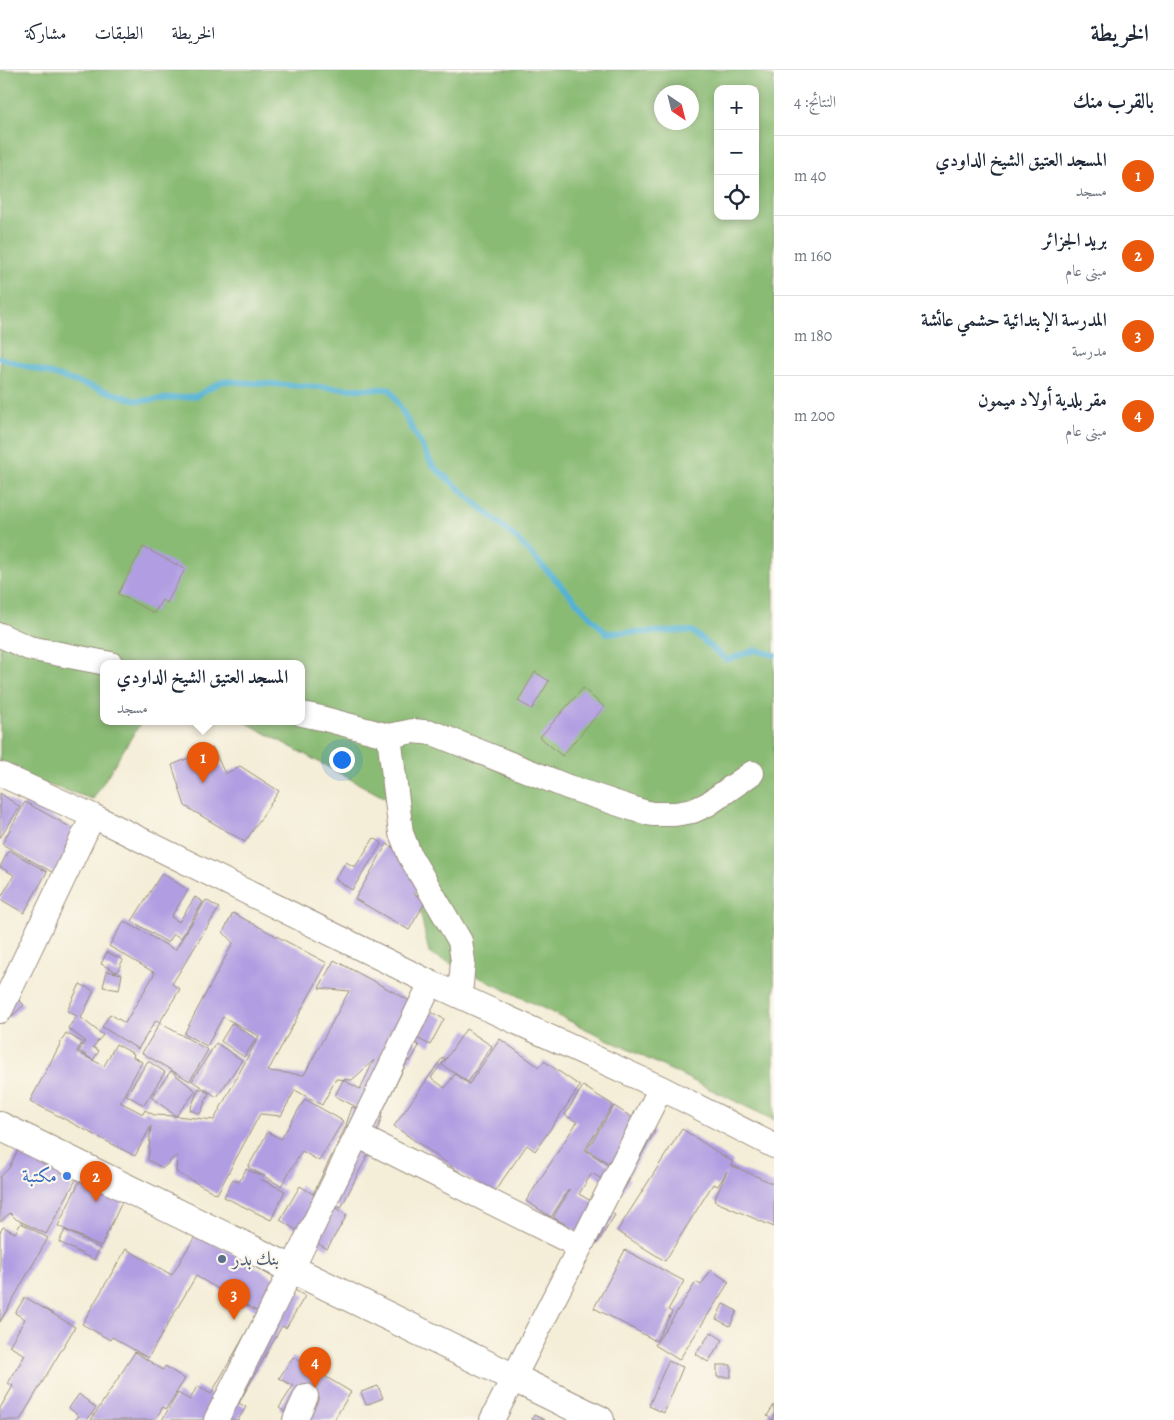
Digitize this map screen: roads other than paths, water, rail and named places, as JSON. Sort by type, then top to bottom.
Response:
[{"type":"main road","points":[[0,1126],[600,1420]]},
{"type":"street","points":[[0,635],[29,648],[100,662]]},
{"type":"street","points":[[305,715],[389,736],[413,731],[433,733],[568,787],[652,814],[675,814],[693,811],[708,804],[752,773]]},
{"type":"street","points":[[389,736],[401,833],[410,856],[460,941],[463,961],[460,996]]},
{"type":"street","points":[[0,774],[93,816],[431,983],[661,1088],[774,1146]]},
{"type":"street","points":[[0,1011],[93,816]]},
{"type":"street","points":[[216,1420],[292,1269],[431,983]]},
{"type":"street","points":[[492,1420],[512,1377],[661,1088]]},
{"type":"street","points":[[358,1134],[579,1246]]},
{"type":"street","points":[[295,1420],[306,1396]]},
{"type":"waterway","points":[[0,358],[138,401],[196,396],[223,381],[350,389],[390,389],[433,466],[517,539],[606,633],[692,631],[727,660],[755,650],[774,655]]},
{"type":"place","name":"المسجد العتيق الشيخ الداودي","points":[[203,783]]},
{"type":"place","name":"مكتبة","points":[[67,1176]]},
{"type":"place","name":"بريد الجزائر","points":[[96,1202]]},
{"type":"place","name":"بنك بدر","points":[[222,1259]]},
{"type":"place","name":"المدرسة الإبتدائية حشمي عائشة","points":[[234,1320]]},
{"type":"place","name":"مقر بلدية أولاد ميمون","points":[[315,1388]]}]
